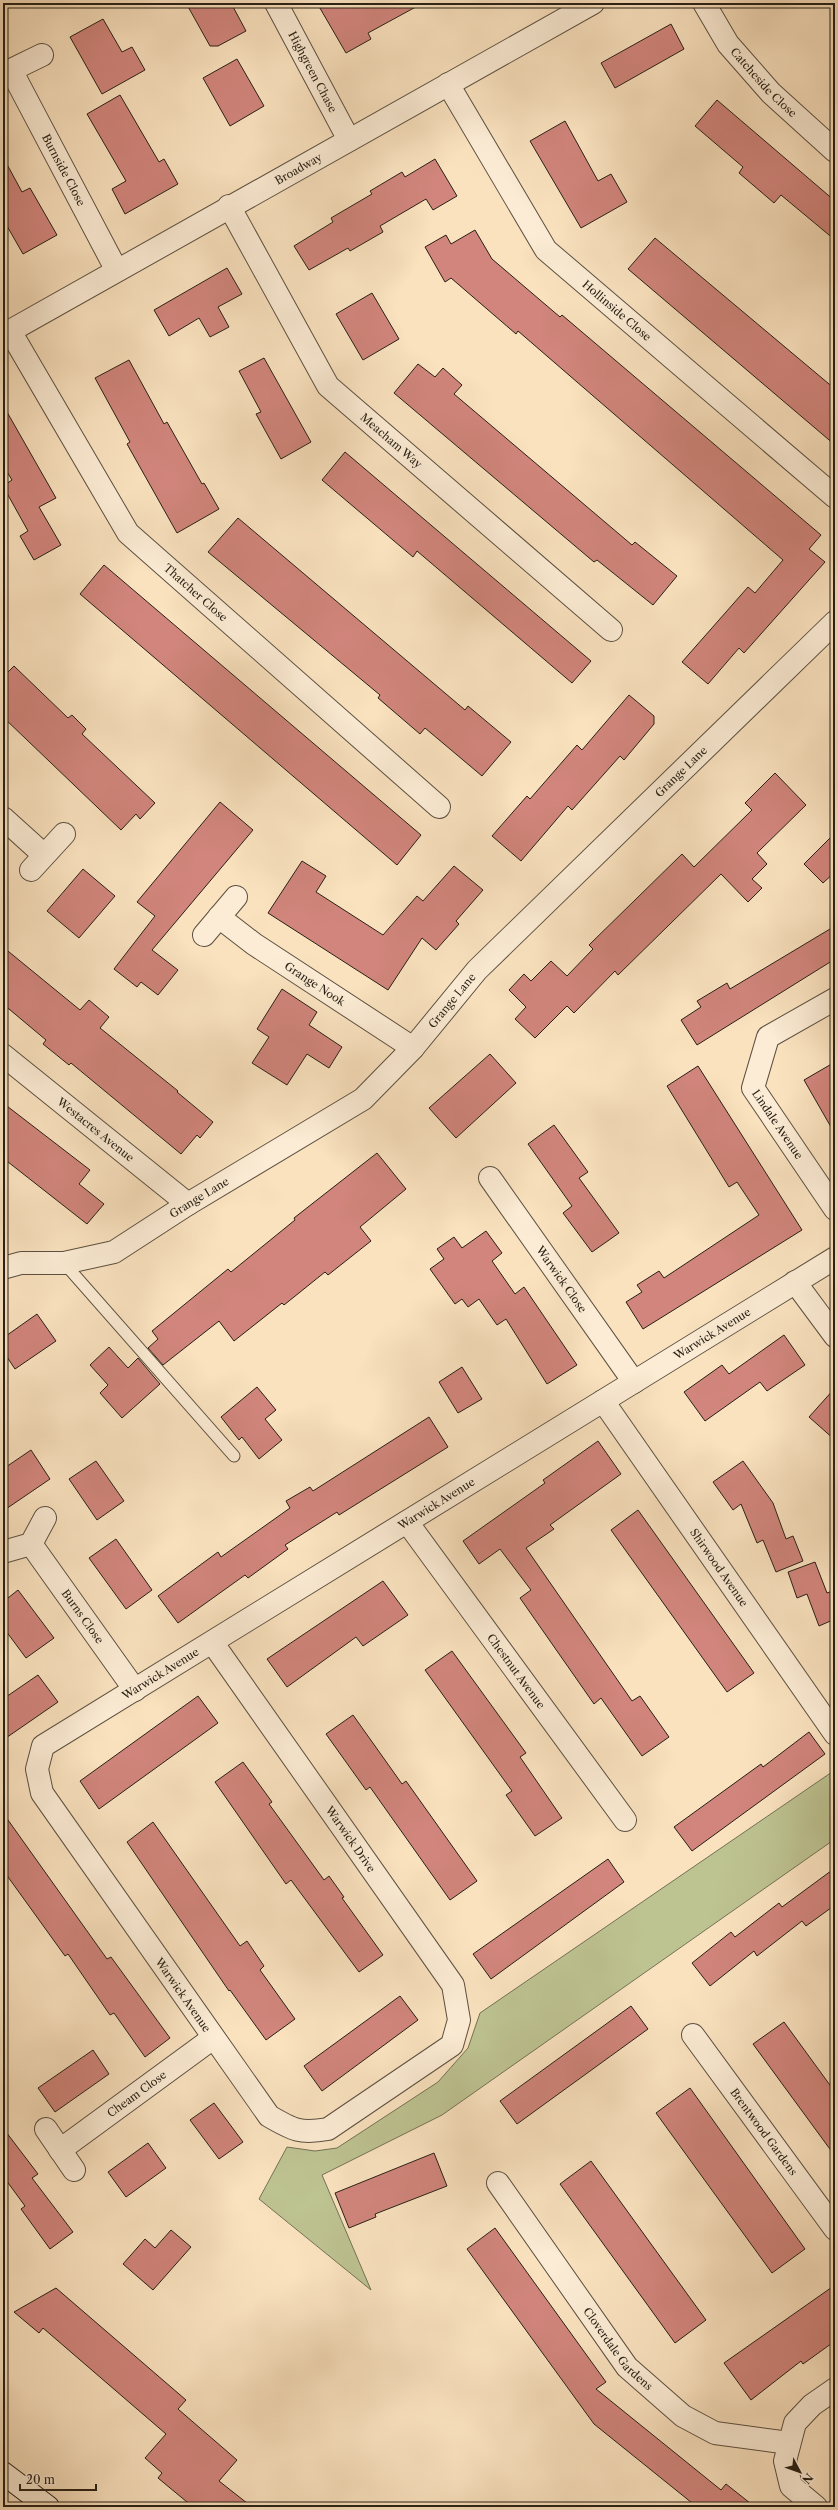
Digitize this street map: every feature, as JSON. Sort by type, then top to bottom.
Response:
[{"type":"street","name":"Highgreen Chase","points":[[276,3],[349,140]]},
{"type":"street","name":"Broadway","points":[[7,333],[116,269],[593,3]]},
{"type":"street","name":"Catcheside Close","points":[[704,3],[728,44],[771,93],[835,151]]},
{"type":"street","points":[[7,72],[42,55]]},
{"type":"street","name":"Burnside Close","points":[[7,72],[116,269]]},
{"type":"street","name":"Hollinside Close","points":[[448,84],[546,250],[835,497]]},
{"type":"street","name":"Meacham Way","points":[[229,206],[328,386],[611,630]]},
{"type":"street","name":"Thatcher Close","points":[[7,333],[128,533],[438,807]]},
{"type":"street","name":"Grange Lane","points":[[3,1268],[22,1263],[64,1263],[114,1252],[188,1204],[363,1099],[413,1048],[488,959],[835,622]]},
{"type":"street","points":[[3,818],[38,863],[64,834]]},
{"type":"street","points":[[204,935],[236,897]]},
{"type":"street","name":"Grange Nook","points":[[219,917],[254,944],[413,1048]]},
{"type":"street","name":"Lindale Avenue","points":[[835,999],[768,1037],[753,1088],[835,1209]]},
{"type":"street","name":"Westacres Avenue","points":[[3,1055],[188,1204]]},
{"type":"street","name":"Warwick Close","points":[[490,1178],[634,1382]]},
{"type":"street","name":"Warwick Avenue","points":[[452,2045],[328,2129],[308,2133],[290,2128],[269,2116],[42,1793],[37,1769],[43,1746],[835,1258]]},
{"type":"street","points":[[795,1282],[835,1336]]},
{"type":"street","name":"Shirwood Avenue","points":[[603,1401],[835,1734]]},
{"type":"street","points":[[3,1552],[31,1544],[45,1518]]},
{"type":"street","name":"Chestnut Avenue","points":[[407,1522],[625,1820]]},
{"type":"street","name":"Burns Close","points":[[31,1544],[135,1690]]},
{"type":"street","name":"Warwick Drive","points":[[212,1642],[453,1985],[459,2020],[452,2045]]},
{"type":"street","name":"Brentwood Gardens","points":[[693,2035],[835,2229]]},
{"type":"street","name":"Cheam Close","points":[[60,2150],[213,2038]]},
{"type":"street","points":[[46,2129],[74,2170]]},
{"type":"street","name":"Cloverdale Gardens","points":[[498,2183],[632,2372],[683,2416],[715,2433],[789,2443]]},
{"type":"street","points":[[816,2507],[791,2486],[786,2461],[789,2443],[795,2423],[812,2406],[835,2389]]},
{"type":"street","points":[[3,2473],[48,2507]]},
{"type":"lane","points":[[64,1263],[234,1456]]},
{"type":"green space","points":[[835,1770],[835,1839],[442,2115],[322,2175],[371,2290],[259,2199],[287,2147],[315,2151],[337,2148],[438,2082],[468,2048],[480,2013]]},
{"type":"building","points":[[186,3],[231,3],[246,31],[218,46],[210,46]]},
{"type":"building","points":[[317,3],[423,3],[368,33],[371,39],[346,53]]},
{"type":"building","points":[[103,19],[122,52],[132,47],[145,70],[102,94],[70,37]]},
{"type":"building","points":[[671,24],[684,49],[615,88],[601,63]]},
{"type":"building","points":[[237,59],[264,106],[230,126],[203,78]]},
{"type":"building","points":[[120,95],[159,162],[164,159],[178,184],[125,214],[112,189],[126,181],[87,114]]},
{"type":"building","points":[[717,100],[835,201],[835,240],[781,195],[774,203],[739,173],[743,167],[695,126]]},
{"type":"building","points":[[565,121],[598,181],[611,174],[627,202],[581,228],[530,141]]},
{"type":"building","points":[[3,157],[22,192],[30,188],[57,235],[23,254],[3,219]]},
{"type":"building","points":[[435,159],[457,196],[433,210],[426,199],[380,226],[383,232],[350,251],[348,248],[309,270],[294,246],[333,222],[331,218],[372,194],[370,191],[402,172],[405,177]]},
{"type":"building","points":[[475,230],[492,259],[560,317],[562,315],[821,535],[809,549],[825,562],[744,653],[739,648],[708,684],[682,662],[748,587],[755,593],[783,560],[518,331],[516,334],[451,278],[445,282],[425,247],[446,235],[451,244]]},
{"type":"building","points":[[655,238],[835,389],[835,445],[628,269]]},
{"type":"building","points":[[227,268],[242,294],[218,307],[229,327],[210,337],[199,318],[169,336],[154,310]]},
{"type":"building","points":[[372,293],[399,339],[363,360],[336,314]]},
{"type":"building","points":[[264,358],[311,442],[281,459],[256,414],[261,412],[239,371]]},
{"type":"building","points":[[129,360],[164,424],[167,422],[202,484],[204,483],[219,509],[177,533],[127,444],[130,442],[95,378]]},
{"type":"building","points":[[418,364],[435,377],[443,368],[462,385],[454,394],[632,545],[635,542],[677,576],[653,605],[597,560],[594,562],[394,393]]},
{"type":"building","points":[[3,405],[56,498],[39,507],[61,545],[34,560],[20,536],[28,531],[3,486],[12,480],[3,465]]},
{"type":"building","points":[[345,452],[591,661],[572,683],[417,551],[413,557],[322,480]]},
{"type":"building","points":[[238,518],[465,710],[468,706],[511,742],[482,776],[425,728],[420,734],[378,698],[380,695],[208,552]]},
{"type":"building","points":[[104,565],[421,835],[397,865],[80,594]]},
{"type":"building","points":[[14,666],[68,718],[72,715],[86,729],[82,734],[155,803],[140,819],[136,814],[121,830],[3,717],[3,677]]},
{"type":"building","points":[[629,695],[654,716],[654,724],[624,760],[620,756],[572,810],[568,806],[521,861],[492,836],[527,796],[530,799],[577,745],[582,750]]},
{"type":"building","points":[[775,773],[806,805],[757,853],[767,864],[752,879],[762,888],[748,902],[721,874],[618,975],[615,971],[574,1013],[567,1006],[535,1038],[515,1019],[526,1007],[509,990],[524,974],[531,981],[551,961],[567,976],[593,949],[589,945],[682,854],[694,867],[752,810],[745,803]]},
{"type":"building","points":[[220,802],[253,830],[152,950],[178,970],[158,995],[141,982],[137,987],[114,969],[155,916],[137,902]]},
{"type":"building","points":[[835,833],[835,872],[823,883],[804,864]]},
{"type":"building","points":[[302,861],[326,876],[316,892],[383,935],[417,896],[423,901],[454,866],[483,890],[456,921],[459,924],[436,950],[422,938],[388,990],[268,913]]},
{"type":"building","points":[[83,869],[115,896],[79,938],[47,911]]},
{"type":"building","points":[[835,926],[835,959],[697,1045],[681,1020],[701,1007],[697,1001],[727,983],[730,989]]},
{"type":"building","points":[[3,947],[80,1010],[89,1000],[109,1017],[100,1028],[178,1091],[177,1092],[213,1122],[200,1138],[197,1135],[181,1154],[71,1063],[69,1065],[43,1044],[46,1040],[3,1004]]},
{"type":"building","points":[[282,989],[317,1012],[309,1025],[342,1047],[329,1068],[307,1054],[287,1085],[252,1063],[269,1037],[257,1029]]},
{"type":"building","points":[[490,1054],[516,1083],[456,1138],[429,1108]]},
{"type":"building","points":[[835,1062],[835,1134],[804,1080]]},
{"type":"building","points":[[698,1066],[802,1230],[643,1329],[626,1302],[642,1292],[637,1285],[659,1271],[664,1278],[759,1215],[737,1182],[729,1187],[667,1086]]},
{"type":"building","points":[[3,1103],[90,1170],[79,1184],[104,1204],[87,1224],[3,1158]]},
{"type":"building","points":[[554,1125],[588,1172],[579,1178],[619,1233],[592,1252],[563,1213],[572,1206],[528,1144]]},
{"type":"building","points":[[377,1153],[406,1189],[360,1227],[371,1241],[328,1275],[325,1272],[284,1305],[282,1303],[234,1341],[219,1321],[163,1365],[148,1348],[158,1339],[152,1331],[228,1269],[231,1272],[295,1220],[294,1218]]},
{"type":"building","points":[[486,1231],[502,1253],[492,1261],[515,1294],[524,1287],[577,1365],[547,1384],[506,1319],[497,1325],[479,1299],[468,1307],[462,1299],[455,1304],[430,1269],[444,1259],[437,1249],[454,1237],[462,1248]]},
{"type":"building","points":[[37,1314],[56,1341],[15,1369],[3,1351],[3,1338]]},
{"type":"building","points":[[784,1335],[805,1365],[767,1391],[760,1382],[705,1421],[684,1392],[722,1365],[729,1374]]},
{"type":"building","points":[[109,1347],[128,1368],[138,1358],[160,1384],[122,1418],[100,1393],[108,1385],[90,1365]]},
{"type":"building","points":[[462,1367],[482,1399],[458,1413],[439,1382]]},
{"type":"building","points":[[257,1387],[276,1410],[265,1419],[282,1440],[259,1459],[242,1437],[239,1440],[221,1417]]},
{"type":"building","points":[[835,1388],[835,1440],[809,1417]]},
{"type":"building","points":[[429,1417],[448,1447],[339,1515],[337,1512],[285,1545],[288,1549],[248,1578],[245,1575],[178,1623],[158,1596],[218,1552],[221,1557],[290,1508],[286,1501],[310,1487],[313,1491]]},
{"type":"building","points":[[598,1441],[621,1474],[550,1525],[554,1529],[526,1548],[632,1701],[640,1696],[669,1737],[642,1756],[601,1698],[594,1704],[520,1598],[531,1590],[500,1549],[479,1564],[463,1541],[545,1483],[543,1480]]},
{"type":"building","points":[[31,1450],[50,1479],[3,1511],[3,1469]]},
{"type":"building","points":[[96,1461],[124,1501],[97,1520],[69,1479]]},
{"type":"building","points":[[743,1461],[773,1503],[786,1539],[793,1536],[803,1561],[776,1572],[763,1540],[757,1543],[741,1504],[733,1510],[713,1482]]},
{"type":"building","points":[[638,1510],[754,1673],[727,1692],[611,1530]]},
{"type":"building","points":[[116,1539],[152,1590],[126,1609],[89,1558]]},
{"type":"building","points":[[815,1562],[827,1593],[835,1590],[835,1619],[819,1626],[807,1594],[797,1598],[788,1572]]},
{"type":"building","points":[[383,1581],[408,1615],[363,1646],[356,1637],[287,1687],[267,1659]]},
{"type":"building","points":[[18,1590],[54,1638],[26,1658],[3,1627],[3,1602]]},
{"type":"building","points":[[452,1651],[526,1753],[520,1757],[562,1818],[535,1836],[506,1795],[512,1791],[425,1670]]},
{"type":"building","points":[[38,1675],[58,1702],[3,1740],[3,1699]]},
{"type":"building","points":[[198,1696],[218,1723],[99,1809],[80,1781]]},
{"type":"building","points":[[353,1715],[402,1784],[406,1781],[477,1881],[450,1900],[370,1787],[366,1790],[326,1734]]},
{"type":"building","points":[[809,1732],[825,1754],[692,1851],[674,1827],[761,1764],[763,1767]]},
{"type":"building","points":[[243,1762],[272,1802],[269,1804],[324,1880],[329,1876],[344,1897],[342,1898],[383,1955],[359,1972],[291,1880],[286,1884],[215,1782]]},
{"type":"building","points":[[3,1813],[107,1959],[111,1957],[170,2038],[145,2057],[114,2013],[110,2015],[68,1954],[65,1956],[3,1870]]},
{"type":"building","points":[[153,1822],[240,1946],[247,1941],[264,1966],[260,1970],[295,2019],[266,2040],[230,1990],[229,1991],[127,1842]]},
{"type":"building","points":[[608,1859],[624,1882],[491,1979],[473,1954]]},
{"type":"building","points":[[835,1868],[835,1905],[806,1926],[802,1921],[757,1956],[754,1951],[710,1986],[692,1963],[731,1932],[735,1937],[779,1903],[782,1907]]},
{"type":"building","points":[[400,1996],[418,2020],[322,2091],[304,2066]]},
{"type":"building","points":[[631,2006],[648,2029],[517,2124],[500,2101]]},
{"type":"building","points":[[784,2022],[835,2092],[835,2156],[753,2044]]},
{"type":"building","points":[[93,2050],[109,2074],[55,2112],[38,2088]]},
{"type":"building","points":[[690,2088],[805,2249],[772,2273],[656,2113]]},
{"type":"building","points":[[214,2103],[243,2142],[219,2159],[190,2120]]},
{"type":"building","points":[[3,2128],[38,2174],[32,2178],[73,2232],[50,2249],[21,2209],[25,2206],[3,2176]]},
{"type":"building","points":[[148,2143],[166,2168],[126,2197],[108,2172]]},
{"type":"building","points":[[434,2153],[447,2186],[375,2214],[376,2217],[349,2228],[335,2193]]},
{"type":"building","points":[[591,2161],[706,2320],[675,2343],[560,2184]]},
{"type":"building","points":[[495,2228],[606,2382],[596,2389],[721,2490],[726,2484],[755,2507],[697,2507],[594,2424],[467,2249]]},
{"type":"building","points":[[171,2230],[191,2247],[153,2290],[123,2264],[145,2239],[155,2248]]},
{"type":"building","points":[[835,2285],[835,2341],[803,2364],[801,2361],[751,2400],[724,2363]]},
{"type":"building","points":[[56,2288],[186,2400],[178,2409],[237,2460],[219,2481],[252,2507],[193,2507],[158,2478],[162,2473],[145,2458],[166,2434],[43,2328],[39,2333],[14,2312]]}]
